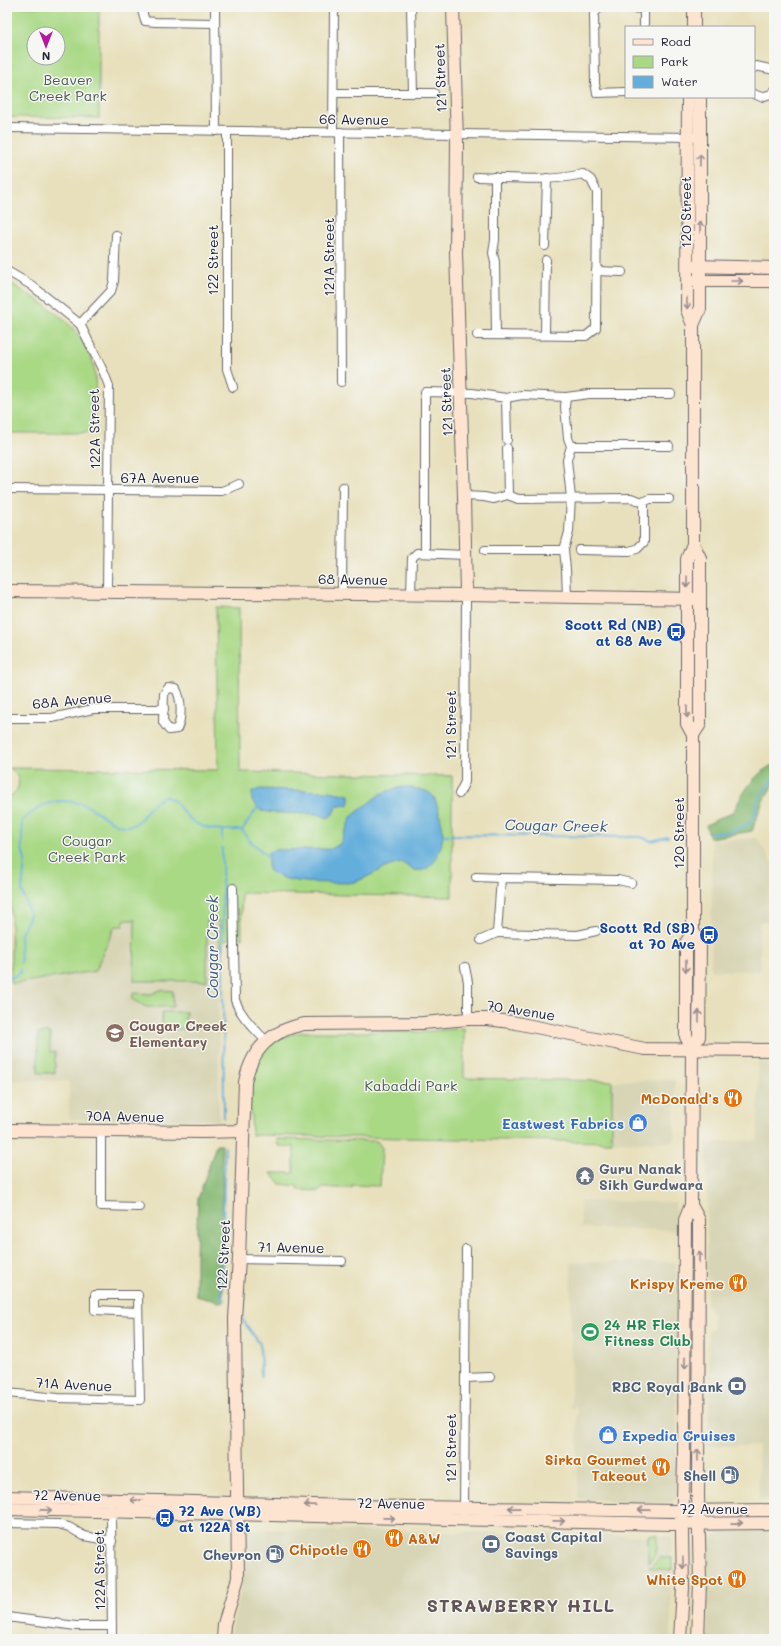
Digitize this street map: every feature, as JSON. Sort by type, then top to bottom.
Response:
[{"type":"main road","name":"121 Street","points":[[453,7],[456,134],[456,253],[462,392],[466,595]]},
{"type":"main road","points":[[694,7],[694,26]]},
{"type":"main road","name":"120 Street","points":[[680,1639],[683,1588],[684,1511],[685,1220],[691,1204],[692,1048],[686,1037],[686,944],[693,931],[693,735],[687,724],[687,559],[693,544],[693,325],[687,310],[688,98]]},
{"type":"main road","name":"120 Street","points":[[693,325],[700,309],[700,98]]},
{"type":"main road","points":[[687,266],[774,268]]},
{"type":"main road","points":[[687,281],[774,281]]},
{"type":"main road","name":"120 Street","points":[[693,544],[700,558],[700,724],[693,735]]},
{"type":"main road","name":"68 Avenue","points":[[7,591],[466,595],[699,599]]},
{"type":"main road","name":"70 Avenue","points":[[266,1041],[289,1028],[304,1024],[423,1023],[468,1018],[511,1022],[645,1049],[692,1048],[774,1050]]},
{"type":"main road","name":"122 Street","points":[[223,1639],[224,1624],[238,1578],[235,1312],[239,1259],[245,1082],[248,1068],[257,1051],[266,1041]]},
{"type":"main road","name":"70A Avenue","points":[[7,1130],[243,1131]]},
{"type":"main road","name":"120 Street","points":[[691,1204],[699,1220],[700,1582],[698,1639]]},
{"type":"main road","name":"72 Avenue","points":[[7,1497],[111,1505],[464,1513],[774,1510]]},
{"type":"main road","name":"72 Avenue","points":[[7,1509],[111,1505]]},
{"type":"main road","name":"72 Avenue","points":[[464,1513],[683,1524],[774,1523]]},
{"type":"street","points":[[141,7],[145,21],[215,23]]},
{"type":"street","points":[[215,7],[216,131]]},
{"type":"street","name":"121A Street","points":[[334,7],[334,93],[341,382]]},
{"type":"street","points":[[410,7],[413,93]]},
{"type":"street","points":[[600,7],[594,14],[595,83],[597,93],[625,92]]},
{"type":"street","points":[[614,7],[644,8],[644,26]]},
{"type":"street","points":[[755,67],[774,70]]},
{"type":"street","points":[[755,94],[761,97],[771,94],[774,91]]},
{"type":"street","points":[[334,93],[434,93]]},
{"type":"street","name":"66 Avenue","points":[[7,128],[701,137]]},
{"type":"street","name":"122 Street","points":[[228,131],[227,369],[233,387]]},
{"type":"street","points":[[477,177],[547,178],[571,177],[583,174],[591,180],[597,192],[596,328],[586,336],[477,335]]},
{"type":"street","points":[[495,177],[495,240],[493,253],[495,262],[496,335]]},
{"type":"street","points":[[545,246],[547,178]]},
{"type":"street","points":[[7,271],[31,285],[80,324],[111,291],[114,281],[116,235]]},
{"type":"street","points":[[544,335],[546,260]]},
{"type":"street","points":[[596,271],[622,272]]},
{"type":"street","name":"122A Street","points":[[80,324],[109,386],[107,592]]},
{"type":"street","points":[[426,552],[425,392],[462,392],[506,398],[522,395],[566,397],[589,394],[671,394]]},
{"type":"street","points":[[566,397],[565,407],[568,438],[571,446],[567,460],[571,498],[569,532],[564,550],[566,597]]},
{"type":"street","points":[[506,398],[508,495]]},
{"type":"street","points":[[571,446],[669,446]]},
{"type":"street","name":"67A Avenue","points":[[7,489],[222,490],[239,484]]},
{"type":"street","points":[[342,594],[343,487]]},
{"type":"street","points":[[464,496],[484,497],[494,500],[508,495],[518,499],[631,498],[643,502],[650,499],[669,499]]},
{"type":"street","points":[[579,550],[629,551],[637,549],[644,542],[643,502]]},
{"type":"street","points":[[485,550],[564,550]]},
{"type":"street","points":[[411,595],[412,558],[417,553],[426,552],[465,555]]},
{"type":"street","name":"121 Street","points":[[459,794],[465,782],[466,595]]},
{"type":"street","points":[[168,688],[176,689],[180,696],[180,722],[177,729],[168,730],[163,722],[164,709],[164,694],[168,688]]},
{"type":"street","name":"68A Avenue","points":[[7,718],[52,718],[93,709],[164,709]]},
{"type":"street","points":[[476,878],[618,880],[631,883]]},
{"type":"street","points":[[497,933],[501,878]]},
{"type":"street","points":[[233,888],[235,1000],[243,1016],[266,1041]]},
{"type":"street","points":[[481,940],[497,933],[578,935],[596,931]]},
{"type":"street","points":[[465,967],[468,982],[468,1018]]},
{"type":"street","points":[[102,1131],[101,1206],[139,1206]]},
{"type":"street","name":"121 Street","points":[[464,1513],[466,1249]]},
{"type":"street","name":"71 Avenue","points":[[239,1259],[342,1261]]},
{"type":"street","points":[[95,1295],[138,1295],[138,1312],[95,1310],[95,1295]]},
{"type":"street","name":"71A Avenue","points":[[7,1393],[58,1398],[140,1400],[138,1312]]},
{"type":"street","points":[[465,1378],[490,1377]]},
{"type":"street","name":"122A Street","points":[[111,1505],[112,1639]]},
{"type":"street","name":"72 Avenue","points":[[7,1523],[58,1524],[69,1527],[84,1536],[112,1541]]},
{"type":"street","points":[[7,1617],[76,1626],[112,1626]]},
{"type":"shaded area","points":[[757,838],[774,865],[774,922],[759,922],[761,971],[711,971],[712,841]]},
{"type":"shaded area","name":"Cougar Creek Elementary","points":[[118,920],[219,921],[219,1120],[69,1119],[69,1081],[11,1081],[11,984],[95,971]]},
{"type":"shaded area","points":[[758,1061],[774,1061],[774,1500],[759,1501],[758,1446],[708,1446],[710,1377],[708,1332],[713,1329],[713,1314],[707,1307],[707,1142],[758,1141]]},
{"type":"shaded area","points":[[675,1080],[674,1142],[612,1142],[612,1081]]},
{"type":"shaded area","points":[[580,1201],[675,1202],[676,1230],[581,1228]]},
{"type":"shaded area","points":[[571,1262],[676,1262],[677,1497],[671,1502],[616,1503],[605,1500],[578,1499],[577,1408],[571,1408]]},
{"type":"shaded area","points":[[246,1529],[671,1536],[671,1639],[231,1639],[231,1631],[242,1587]]},
{"type":"shaded area","points":[[774,1530],[774,1639],[708,1639],[707,1541],[720,1531]]},
{"type":"green space","name":"Beaver Creek Park","points":[[7,7],[99,7],[99,118],[7,117]]},
{"type":"green space","points":[[7,281],[60,317],[82,340],[90,353],[94,368],[96,392],[95,433],[7,433]]},
{"type":"green space","name":"Cougar Creek Park","points":[[216,607],[239,608],[240,772],[452,776],[452,897],[241,893],[242,938],[234,937],[227,939],[222,944],[220,952],[219,921],[207,921],[207,981],[134,981],[135,920],[124,920],[123,926],[115,926],[95,971],[11,984],[11,890],[7,890],[7,797],[15,792],[19,784],[17,776],[10,768],[218,770]]},
{"type":"green space","points":[[774,764],[774,784],[763,801],[752,831],[710,838],[706,825],[734,811],[741,797],[755,778]]},
{"type":"green space","points":[[160,990],[173,991],[173,1007],[146,1007],[133,1000],[133,993],[152,994]]},
{"type":"green space","points":[[162,1012],[186,1012],[185,1029],[162,1029]]},
{"type":"green space","name":"Kabaddi Park","points":[[464,1028],[464,1078],[612,1081],[612,1142],[252,1135],[250,1096],[253,1071],[257,1059],[264,1049],[278,1039],[302,1032],[422,1032]]},
{"type":"green space","points":[[38,1033],[50,1033],[50,1052],[55,1052],[55,1073],[38,1073]]},
{"type":"green space","points":[[277,1139],[377,1141],[382,1148],[380,1186],[352,1185],[352,1188],[323,1188],[319,1191],[298,1190],[297,1186],[280,1184],[271,1173],[294,1173],[294,1147],[278,1146]]},
{"type":"green space","points":[[216,1145],[222,1145],[223,1303],[196,1296],[198,1199]]},
{"type":"green space","points":[[648,1535],[657,1535],[657,1548],[654,1557],[648,1563]]},
{"type":"green space","points":[[659,1558],[672,1558],[672,1570],[649,1568]]},
{"type":"water","points":[[407,787],[425,791],[433,796],[441,821],[443,835],[439,852],[436,859],[425,869],[419,871],[411,869],[403,863],[396,864],[350,883],[296,881],[285,879],[268,870],[268,852],[274,850],[331,849],[340,844],[351,817],[380,794],[396,788]]},
{"type":"water","points":[[260,789],[329,791],[349,795],[349,804],[336,807],[333,814],[328,818],[317,814],[261,811],[252,801],[252,792]]},
{"type":"waterway","name":"Cougar Creek","points":[[710,833],[728,832],[749,824],[756,811],[756,805],[759,797],[774,779]]},
{"type":"waterway","name":"Cougar Creek","points":[[21,963],[20,936],[30,915],[22,891],[25,860],[22,848],[22,821],[42,806],[48,803],[62,801],[76,802],[88,807],[112,822],[123,826],[128,826],[138,822],[150,807],[164,796],[175,802],[195,823],[207,828],[228,830],[242,830],[258,807]]},
{"type":"waterway","name":"Cougar Creek","points":[[222,830],[222,841]]},
{"type":"waterway","name":"Cougar Creek","points":[[242,830],[248,839],[268,857]]},
{"type":"waterway","name":"Cougar Creek","points":[[444,835],[641,837],[651,841],[668,837]]},
{"type":"waterway","name":"Cougar Creek","points":[[222,848],[224,1118]]},
{"type":"waterway","name":"Cougar Creek","points":[[7,980],[20,973],[20,969]]},
{"type":"waterway","name":"Cougar Creek","points":[[225,1147],[221,1296],[225,1300]]},
{"type":"waterway","name":"Cougar Creek","points":[[242,1319],[260,1344],[261,1376]]},
{"type":"place","name":"Scott Rd (NB) at 68 Ave","points":[[676,632]]},
{"type":"place","name":"Scott Rd (SB) at 70 Ave","points":[[709,935]]},
{"type":"place","name":"Cougar Creek Elementary","points":[[115,1033]]},
{"type":"place","name":"McDonald's","points":[[733,1098]]},
{"type":"place","name":"Eastwest Fabrics","points":[[638,1123]]},
{"type":"place","name":"Guru Nanak Sikh Gurdwara","points":[[585,1176]]},
{"type":"place","name":"Krispy Kreme","points":[[738,1283]]},
{"type":"place","name":"24 HR Flex Fitness Club","points":[[590,1332]]},
{"type":"place","name":"RBC Royal Bank","points":[[737,1386]]},
{"type":"place","name":"Expedia Cruises","points":[[608,1435]]},
{"type":"place","name":"Sirka Gourmet Takeout","points":[[661,1467]]},
{"type":"place","name":"Shell","points":[[730,1475]]},
{"type":"place","name":"72 Ave (WB) at 122A St","points":[[165,1518]]},
{"type":"place","name":"A&W","points":[[394,1538]]},
{"type":"place","name":"Coast Capital Savings","points":[[491,1544]]},
{"type":"place","name":"Chipotle","points":[[362,1549]]},
{"type":"place","name":"Chevron","points":[[275,1554]]},
{"type":"place","name":"White Spot","points":[[737,1579]]},
{"type":"district","name":"STRAWBERRY HILL","points":[[521,1605]]}]
